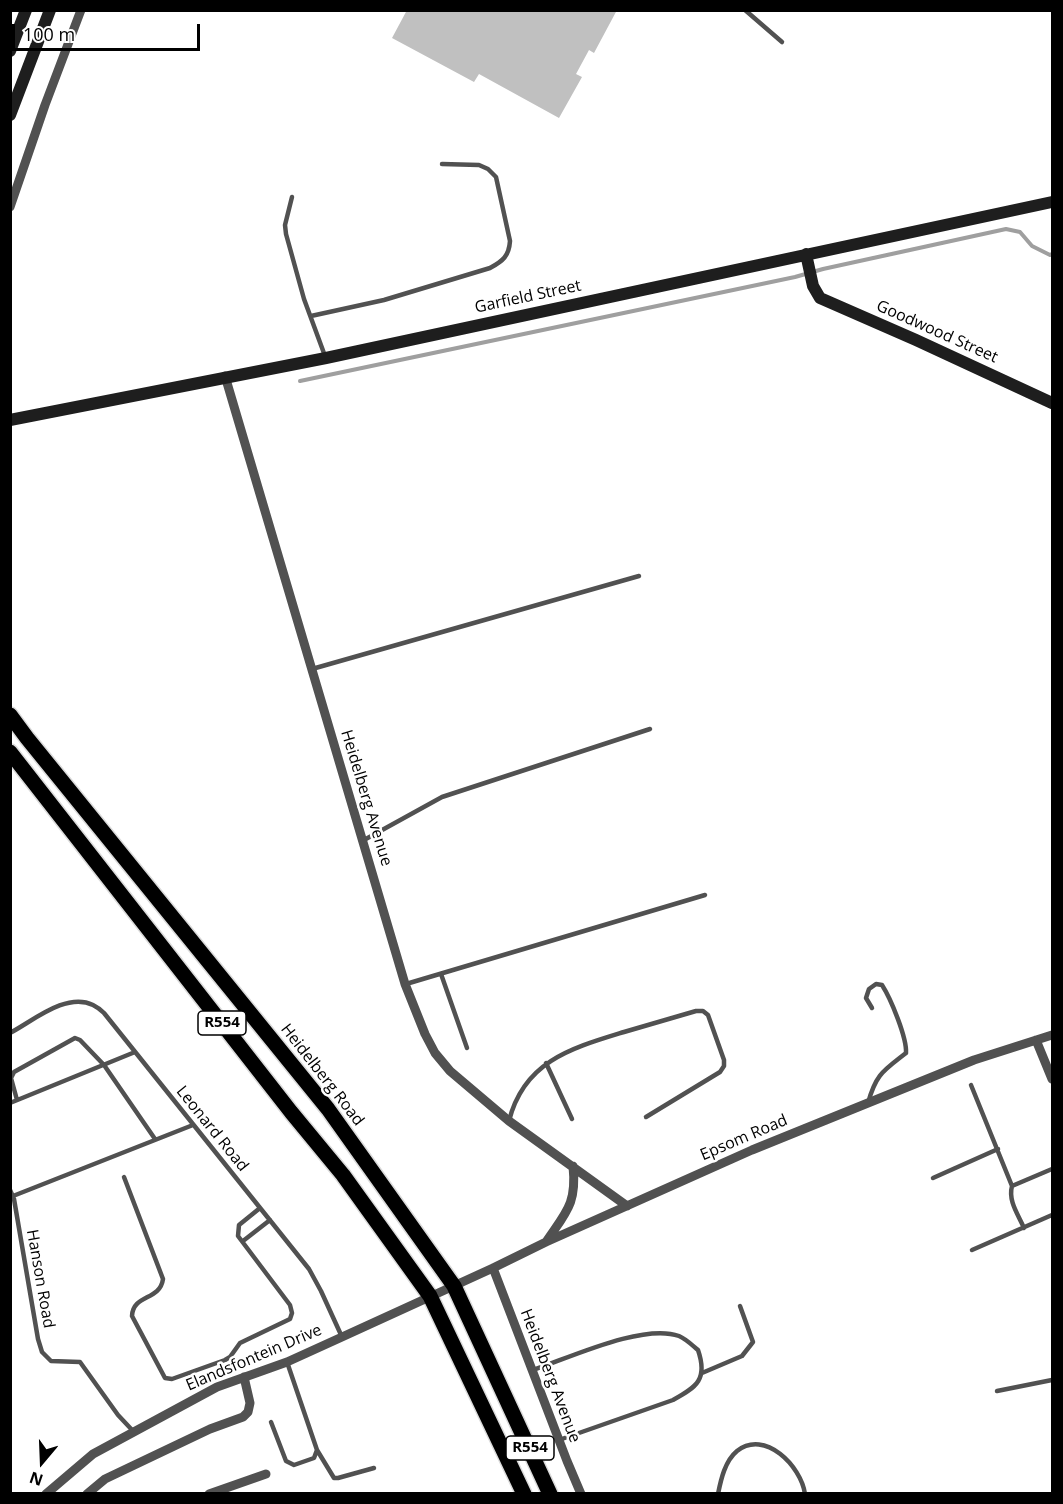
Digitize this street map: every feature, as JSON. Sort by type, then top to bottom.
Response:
[{"type":"main road","points":[[10,709],[27,738]]},
{"type":"main road","name":"Heidelberg Road","points":[[10,715],[328,1109],[454,1287],[550,1494]]},
{"type":"main road","name":"R554","points":[[10,752],[291,1112],[343,1175],[430,1296],[524,1494]]},
{"type":"street","points":[[10,51],[26,10]]},
{"type":"street","points":[[10,115],[50,10]]},
{"type":"street","points":[[10,207],[81,10]]},
{"type":"street","name":"Garfield Street","points":[[10,420],[326,358],[1053,202]]},
{"type":"street","name":"Goodwood Street","points":[[806,254],[813,286],[820,298],[1053,403]]},
{"type":"street","name":"Heidelberg Avenue","points":[[225,376],[405,984],[435,1053],[450,1071],[509,1121],[627,1206]]},
{"type":"street","name":"Epsom Road","points":[[454,1287],[546,1242],[752,1150],[974,1060],[1053,1035]]},
{"type":"street","points":[[1036,1040],[1053,1078]]},
{"type":"street","points":[[546,1242],[572,1204],[575,1180],[573,1166]]},
{"type":"street","name":"Heidelberg Avenue","points":[[493,1268],[581,1494]]},
{"type":"street","name":"Elandsfontein Drive","points":[[46,1494],[93,1454],[217,1387],[287,1362],[454,1287]]},
{"type":"street","points":[[87,1494],[105,1479],[210,1429],[243,1417],[248,1412],[250,1403],[244,1377]]},
{"type":"street","points":[[209,1494],[266,1474]]},
{"type":"lane","points":[[745,10],[782,42]]},
{"type":"lane","points":[[311,316],[405,293],[490,268],[504,260],[509,252],[510,241],[496,177],[480,165],[442,164]]},
{"type":"lane","points":[[292,198],[286,219],[286,234],[304,299],[326,358]]},
{"type":"lane","points":[[312,669],[639,576]]},
{"type":"lane","points":[[364,840],[442,797],[650,729]]},
{"type":"lane","points":[[405,984],[705,895]]},
{"type":"lane","points":[[441,974],[467,1048]]},
{"type":"lane","points":[[868,1103],[874,1083],[880,1073],[906,1053],[907,1044],[890,998],[882,985],[876,984],[869,989],[866,998],[872,1008]]},
{"type":"lane","name":"Leonard Road","points":[[10,1033],[56,1007],[71,1002],[93,1005],[104,1013],[309,1269],[342,1337]]},
{"type":"lane","points":[[509,1121],[512,1106],[525,1085],[546,1063],[573,1048],[696,1011],[703,1011],[708,1014],[724,1066],[720,1072],[646,1118]]},
{"type":"lane","points":[[17,1100],[12,1078],[14,1072],[75,1038],[80,1040],[104,1065],[155,1139]]},
{"type":"lane","points":[[10,1103],[135,1052]]},
{"type":"lane","points":[[546,1063],[572,1119]]},
{"type":"lane","points":[[971,1085],[1012,1186],[1011,1200],[1024,1228]]},
{"type":"lane","points":[[13,1196],[193,1125]]},
{"type":"lane","points":[[933,1178],[998,1149]]},
{"type":"lane","points":[[1012,1186],[1053,1169]]},
{"type":"lane","points":[[124,1177],[163,1279],[162,1287],[137,1304],[132,1316],[165,1378],[172,1379],[225,1360],[240,1343],[290,1319],[292,1312],[290,1305],[238,1236],[239,1225],[260,1208]]},
{"type":"lane","name":"Hanson Road","points":[[10,1190],[42,1352],[51,1361],[80,1362],[118,1415],[133,1431]]},
{"type":"lane","points":[[972,1250],[1053,1215]]},
{"type":"lane","points":[[243,1241],[270,1220]]},
{"type":"lane","points":[[702,1373],[742,1356],[753,1342],[740,1306]]},
{"type":"lane","points":[[533,1370],[623,1338],[660,1333],[680,1336],[698,1350],[702,1373],[698,1384],[673,1400],[560,1440]]},
{"type":"lane","points":[[287,1362],[317,1450],[334,1478],[374,1468]]},
{"type":"lane","points":[[997,1391],[1053,1380]]},
{"type":"lane","points":[[271,1422],[286,1461],[290,1464],[294,1465],[314,1458],[317,1450]]},
{"type":"lane","points":[[718,1494],[728,1463],[737,1451],[748,1446],[761,1445],[780,1452],[790,1463],[798,1474],[805,1494]]},
{"type":"building","points":[[407,10],[617,10],[594,53],[589,50],[576,74],[582,77],[559,118],[479,74],[474,82],[392,38]]},
{"type":"waterway","points":[[300,381],[795,277],[1006,229],[1020,232],[1032,246],[1052,254]]}]
